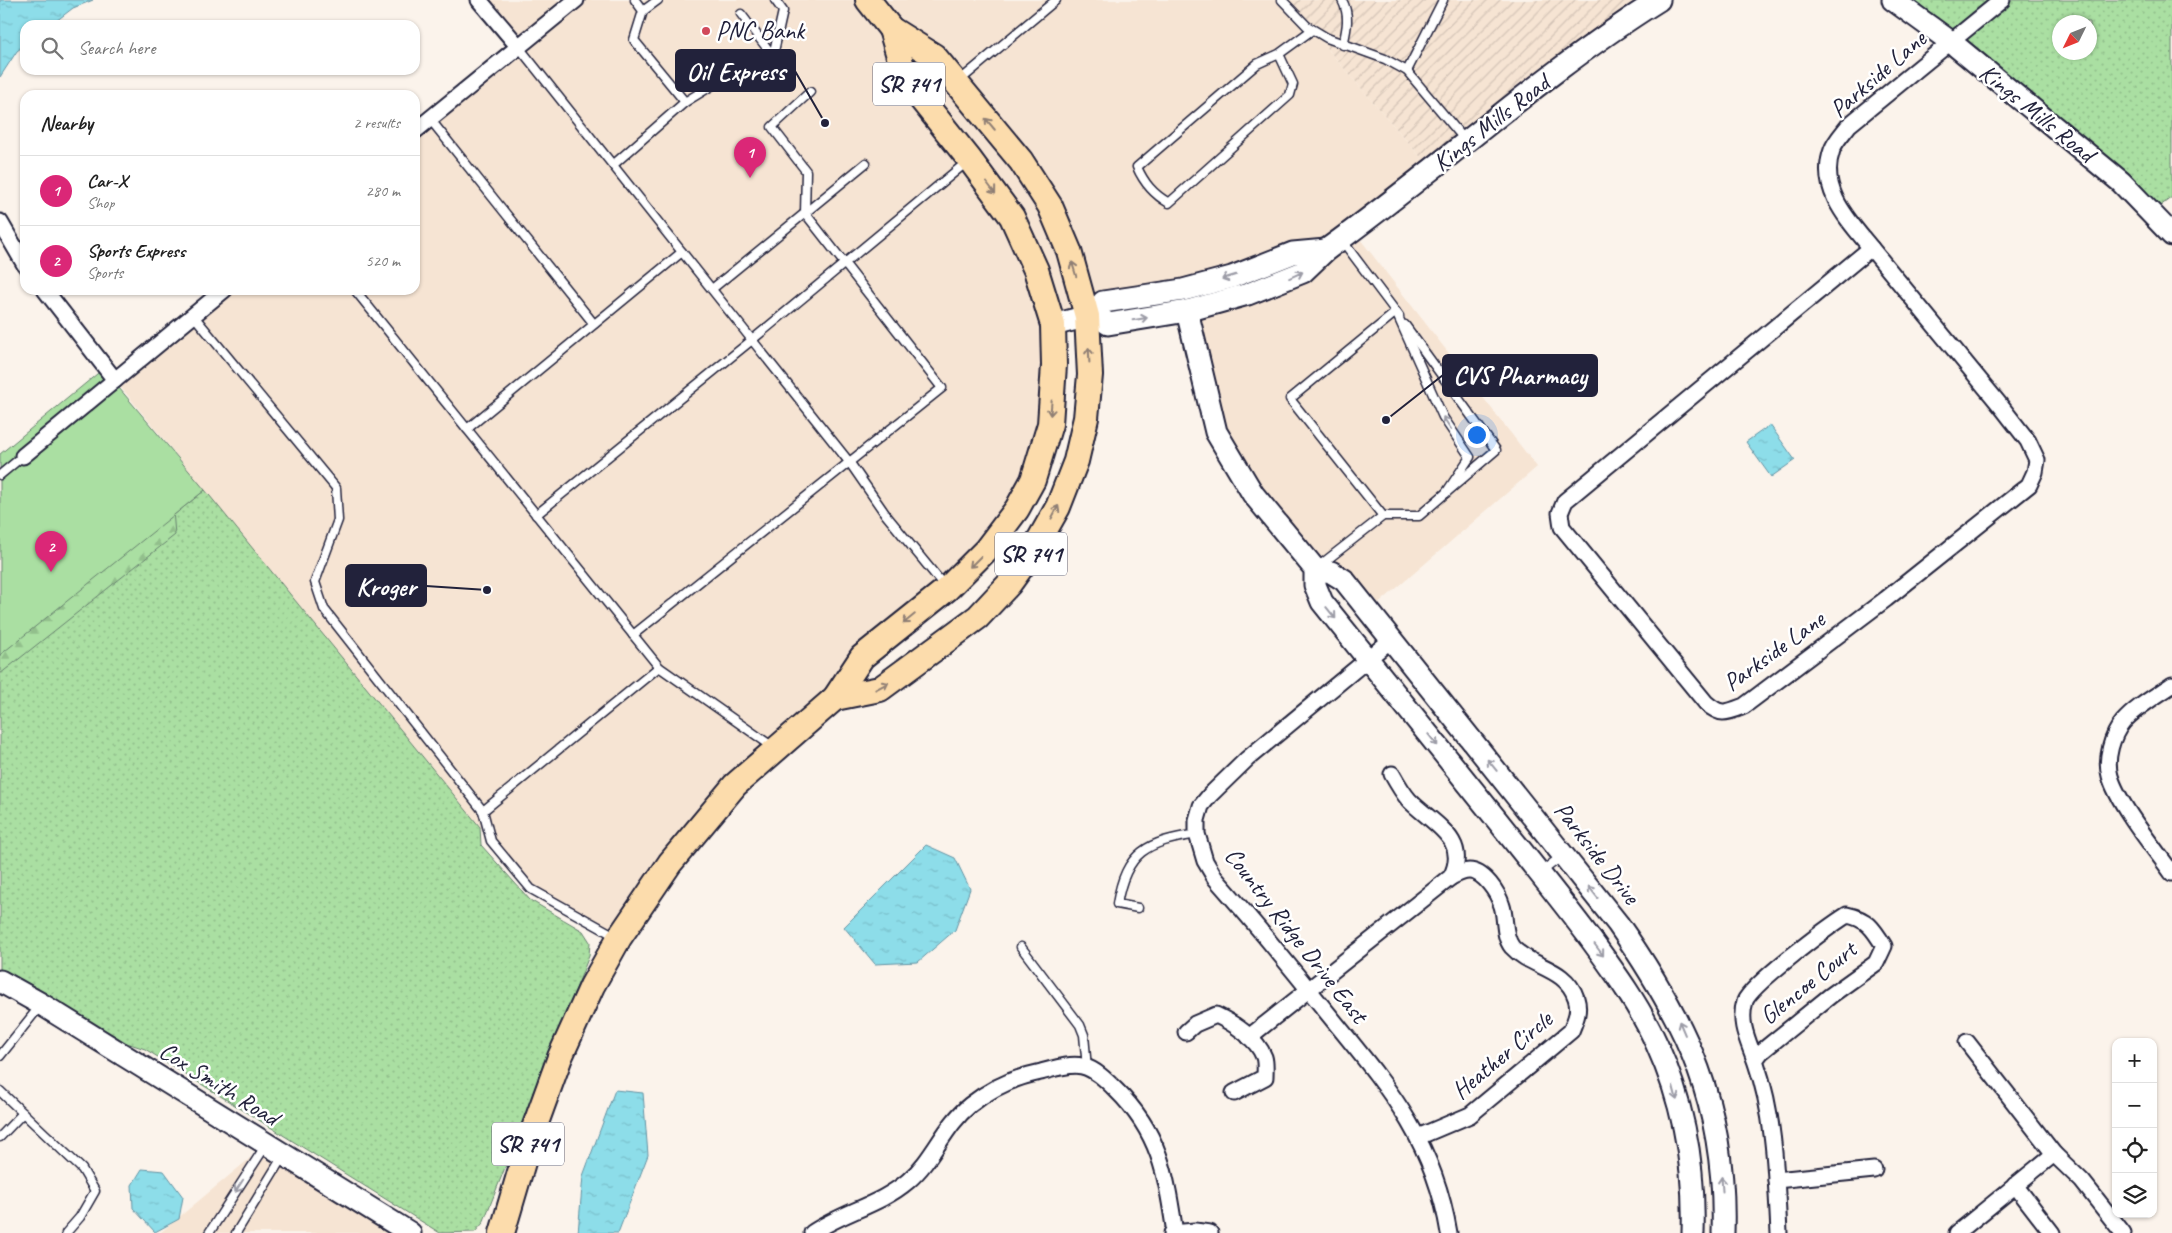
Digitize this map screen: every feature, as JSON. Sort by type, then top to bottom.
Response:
[{"type":"main road","name":"SR 741","points":[[835,698],[880,689],[978,617],[1009,584],[1033,551],[1058,507],[1076,461],[1086,418],[1090,375],[1091,315],[1069,251],[1050,206],[1021,161],[934,56],[891,29],[868,0]]},
{"type":"main road","name":"SR 741","points":[[502,1233],[528,1145],[560,1057],[592,986],[619,938],[670,863],[735,785],[774,749],[835,698],[862,657],[947,589],[986,550],[1017,509],[1033,480],[1050,424],[1054,365],[1053,325],[1036,270],[1012,217],[970,160],[906,80],[891,29]]},
{"type":"street","points":[[479,0],[518,46]]},
{"type":"street","points":[[420,127],[576,0]]},
{"type":"street","name":"Kings Mills Road","points":[[1091,315],[1108,324],[1187,311],[1248,294],[1303,272],[1333,244],[1579,54],[1616,27],[1659,0]]},
{"type":"street","name":"Kings Mills Road","points":[[1893,0],[1951,42],[2122,182],[2172,235]]},
{"type":"street","name":"Parkside Lane","points":[[1871,248],[1565,501],[1560,513],[1562,527],[1706,703],[1716,711],[1728,713],[1744,706],[1886,598],[2029,485],[2035,472],[2037,460],[2028,441],[2000,405],[1871,248],[1847,219],[1831,192],[1828,169],[1832,148],[1849,125],[2002,0]]},
{"type":"street","points":[[0,222],[20,256]]},
{"type":"street","points":[[1053,325],[1091,315],[1103,302],[1183,290],[1232,276],[1293,253],[1333,244]]},
{"type":"street","points":[[49,295],[115,380]]},
{"type":"street","points":[[24,456],[218,295]]},
{"type":"street","points":[[1187,311],[1216,432],[1253,494],[1315,569],[1315,584],[1322,602],[1540,873],[1615,971],[1637,1007],[1657,1044],[1672,1084],[1684,1125],[1691,1166],[1693,1233]]},
{"type":"street","name":"Parkside Drive","points":[[1315,569],[1331,572],[1344,580],[1564,855],[1618,924],[1650,969],[1677,1017],[1694,1055],[1714,1121],[1721,1162],[1724,1204],[1723,1233]]},
{"type":"street","name":"Country Ridge Drive East","points":[[1392,639],[1247,759],[1210,795],[1201,806],[1196,820],[1196,834],[1205,862],[1215,878],[1385,1085],[1409,1120],[1429,1158],[1438,1184],[1449,1233]]},
{"type":"street","points":[[2172,685],[2124,721],[2112,742],[2109,764],[2110,775],[2117,792],[2172,873]]},
{"type":"street","points":[[1249,1036],[1309,991],[1451,877],[1458,865],[1458,858],[1450,838],[1435,821],[1410,801],[1399,788],[1392,774]]},
{"type":"street","name":"Heather Circle","points":[[1418,1137],[1455,1122],[1484,1106],[1509,1082],[1571,1030],[1577,1018],[1578,1004],[1574,990],[1565,978],[1521,956],[1510,944],[1502,906],[1495,891],[1484,878],[1475,872],[1469,871],[1451,877]]},
{"type":"street","name":"Glencoe Court","points":[[1755,1060],[1761,1052],[1830,996],[1876,963],[1884,946],[1875,931],[1861,918],[1846,915],[1772,972],[1746,998],[1741,1016],[1755,1060],[1761,1078],[1770,1118],[1779,1233]]},
{"type":"street","name":"Cox Smith Road","points":[[0,981],[41,1004],[410,1233]]},
{"type":"street","points":[[1186,1032],[1194,1024],[1216,1015],[1236,1025],[1249,1036],[1264,1057],[1265,1078],[1234,1093]]},
{"type":"street","points":[[1967,1042],[2054,1154],[2082,1181],[2124,1233]]},
{"type":"street","points":[[812,1233],[871,1205],[909,1180],[930,1158],[958,1117],[980,1098],[1006,1083],[1034,1073],[1081,1065],[1105,1079],[1126,1099],[1150,1135],[1162,1161],[1173,1233],[1195,1231],[1210,1233]]},
{"type":"street","points":[[1957,1233],[2054,1154]]},
{"type":"street","points":[[1776,1180],[1874,1170]]},
{"type":"street","points":[[2016,1186],[2052,1233]]},
{"type":"lane","points":[[635,0],[643,11]]},
{"type":"lane","points":[[658,0],[643,11],[634,40],[685,102]]},
{"type":"lane","points":[[613,165],[685,102],[721,80],[746,79],[773,56],[783,11],[775,0]]},
{"type":"lane","points":[[956,83],[1056,0]]},
{"type":"lane","points":[[1282,0],[1312,30],[1384,59],[1407,71],[1466,142]]},
{"type":"lane","points":[[1342,0],[1348,17],[1348,28],[1343,44]]},
{"type":"lane","points":[[1407,71],[1443,0]]},
{"type":"lane","points":[[741,14],[773,56]]},
{"type":"lane","points":[[1279,54],[1293,84],[1290,95],[1169,203],[1157,196],[1143,180],[1137,167],[1257,64],[1279,54],[1312,30]]},
{"type":"lane","points":[[518,46],[850,463],[886,515],[947,589]]},
{"type":"lane","points":[[634,635],[942,388],[805,213],[806,171],[772,127],[810,92]]},
{"type":"lane","points":[[430,119],[594,324]]},
{"type":"lane","points":[[536,515],[970,160]]},
{"type":"lane","points":[[712,289],[866,163]]},
{"type":"lane","points":[[1315,569],[1383,516],[1420,516],[1496,450],[1396,312],[1333,244]]},
{"type":"lane","points":[[467,429],[682,252]]},
{"type":"lane","points":[[359,295],[659,667],[774,749]]},
{"type":"lane","points":[[1396,312],[1443,416],[1470,457],[1446,493]]},
{"type":"lane","points":[[1383,516],[1290,399],[1396,312]]},
{"type":"lane","points":[[193,315],[336,488],[338,520],[315,582],[324,609],[483,812],[490,841],[531,889],[619,938]]},
{"type":"lane","points":[[0,475],[24,456]]},
{"type":"lane","points":[[483,812],[659,667]]},
{"type":"lane","points":[[1138,908],[1117,904],[1124,875],[1132,862],[1151,844],[1196,834]]},
{"type":"lane","points":[[1540,873],[1564,855]]},
{"type":"lane","points":[[1020,947],[1080,1025],[1086,1045],[1087,1068]]},
{"type":"lane","points":[[0,1056],[41,1004]]},
{"type":"lane","points":[[0,1091],[82,1169],[95,1192],[80,1217],[66,1233]]},
{"type":"lane","points":[[0,1137],[23,1113]]},
{"type":"lane","points":[[209,1233],[274,1150]]},
{"type":"lane","points":[[236,1233],[274,1150]]},
{"type":"shaded area","points":[[470,0],[1285,0],[1431,169],[1353,230],[1537,467],[1369,612],[1315,569],[1216,432],[1183,291],[1053,325],[1054,365],[1017,509],[774,749],[619,938],[531,889],[115,380],[218,295],[420,295],[420,127],[517,46]]},
{"type":"shaded area","points":[[1285,0],[1659,0],[1431,169]]},
{"type":"shaded area","points":[[266,1145],[410,1233],[160,1233]]},
{"type":"green space","points":[[1909,0],[2172,0],[2172,197],[2151,213]]},
{"type":"green space","points":[[103,369],[205,490],[0,655],[0,454]]},
{"type":"green space","points":[[205,490],[480,827],[481,845],[530,900],[583,931],[590,942],[589,956],[483,1223],[475,1232],[440,1233],[145,1049],[103,1035],[0,969],[0,655]]},
{"type":"green space","points":[[172,498],[175,535],[0,674],[0,601]]},
{"type":"water","points":[[0,0],[93,0],[73,8],[57,20],[20,20],[20,49],[0,77]]},
{"type":"water","points":[[1770,425],[1795,460],[1771,477],[1746,442]]},
{"type":"water","points":[[926,845],[955,858],[970,889],[955,930],[918,962],[875,964],[844,927]]},
{"type":"water","points":[[615,1090],[643,1093],[648,1155],[618,1233],[578,1233],[583,1176]]},
{"type":"water","points":[[142,1169],[164,1171],[183,1197],[179,1219],[155,1232],[133,1208],[132,1185]]},
{"type":"place","name":"PNC Bank","points":[[706,31]]},
{"type":"place","name":"Oil Express","points":[[825,123]]},
{"type":"place","name":"Car-X","points":[[750,178]]},
{"type":"place","name":"CVS Pharmacy","points":[[1386,420]]},
{"type":"place","name":"Sports Express","points":[[51,572]]},
{"type":"place","name":"Kroger","points":[[487,590]]}]
